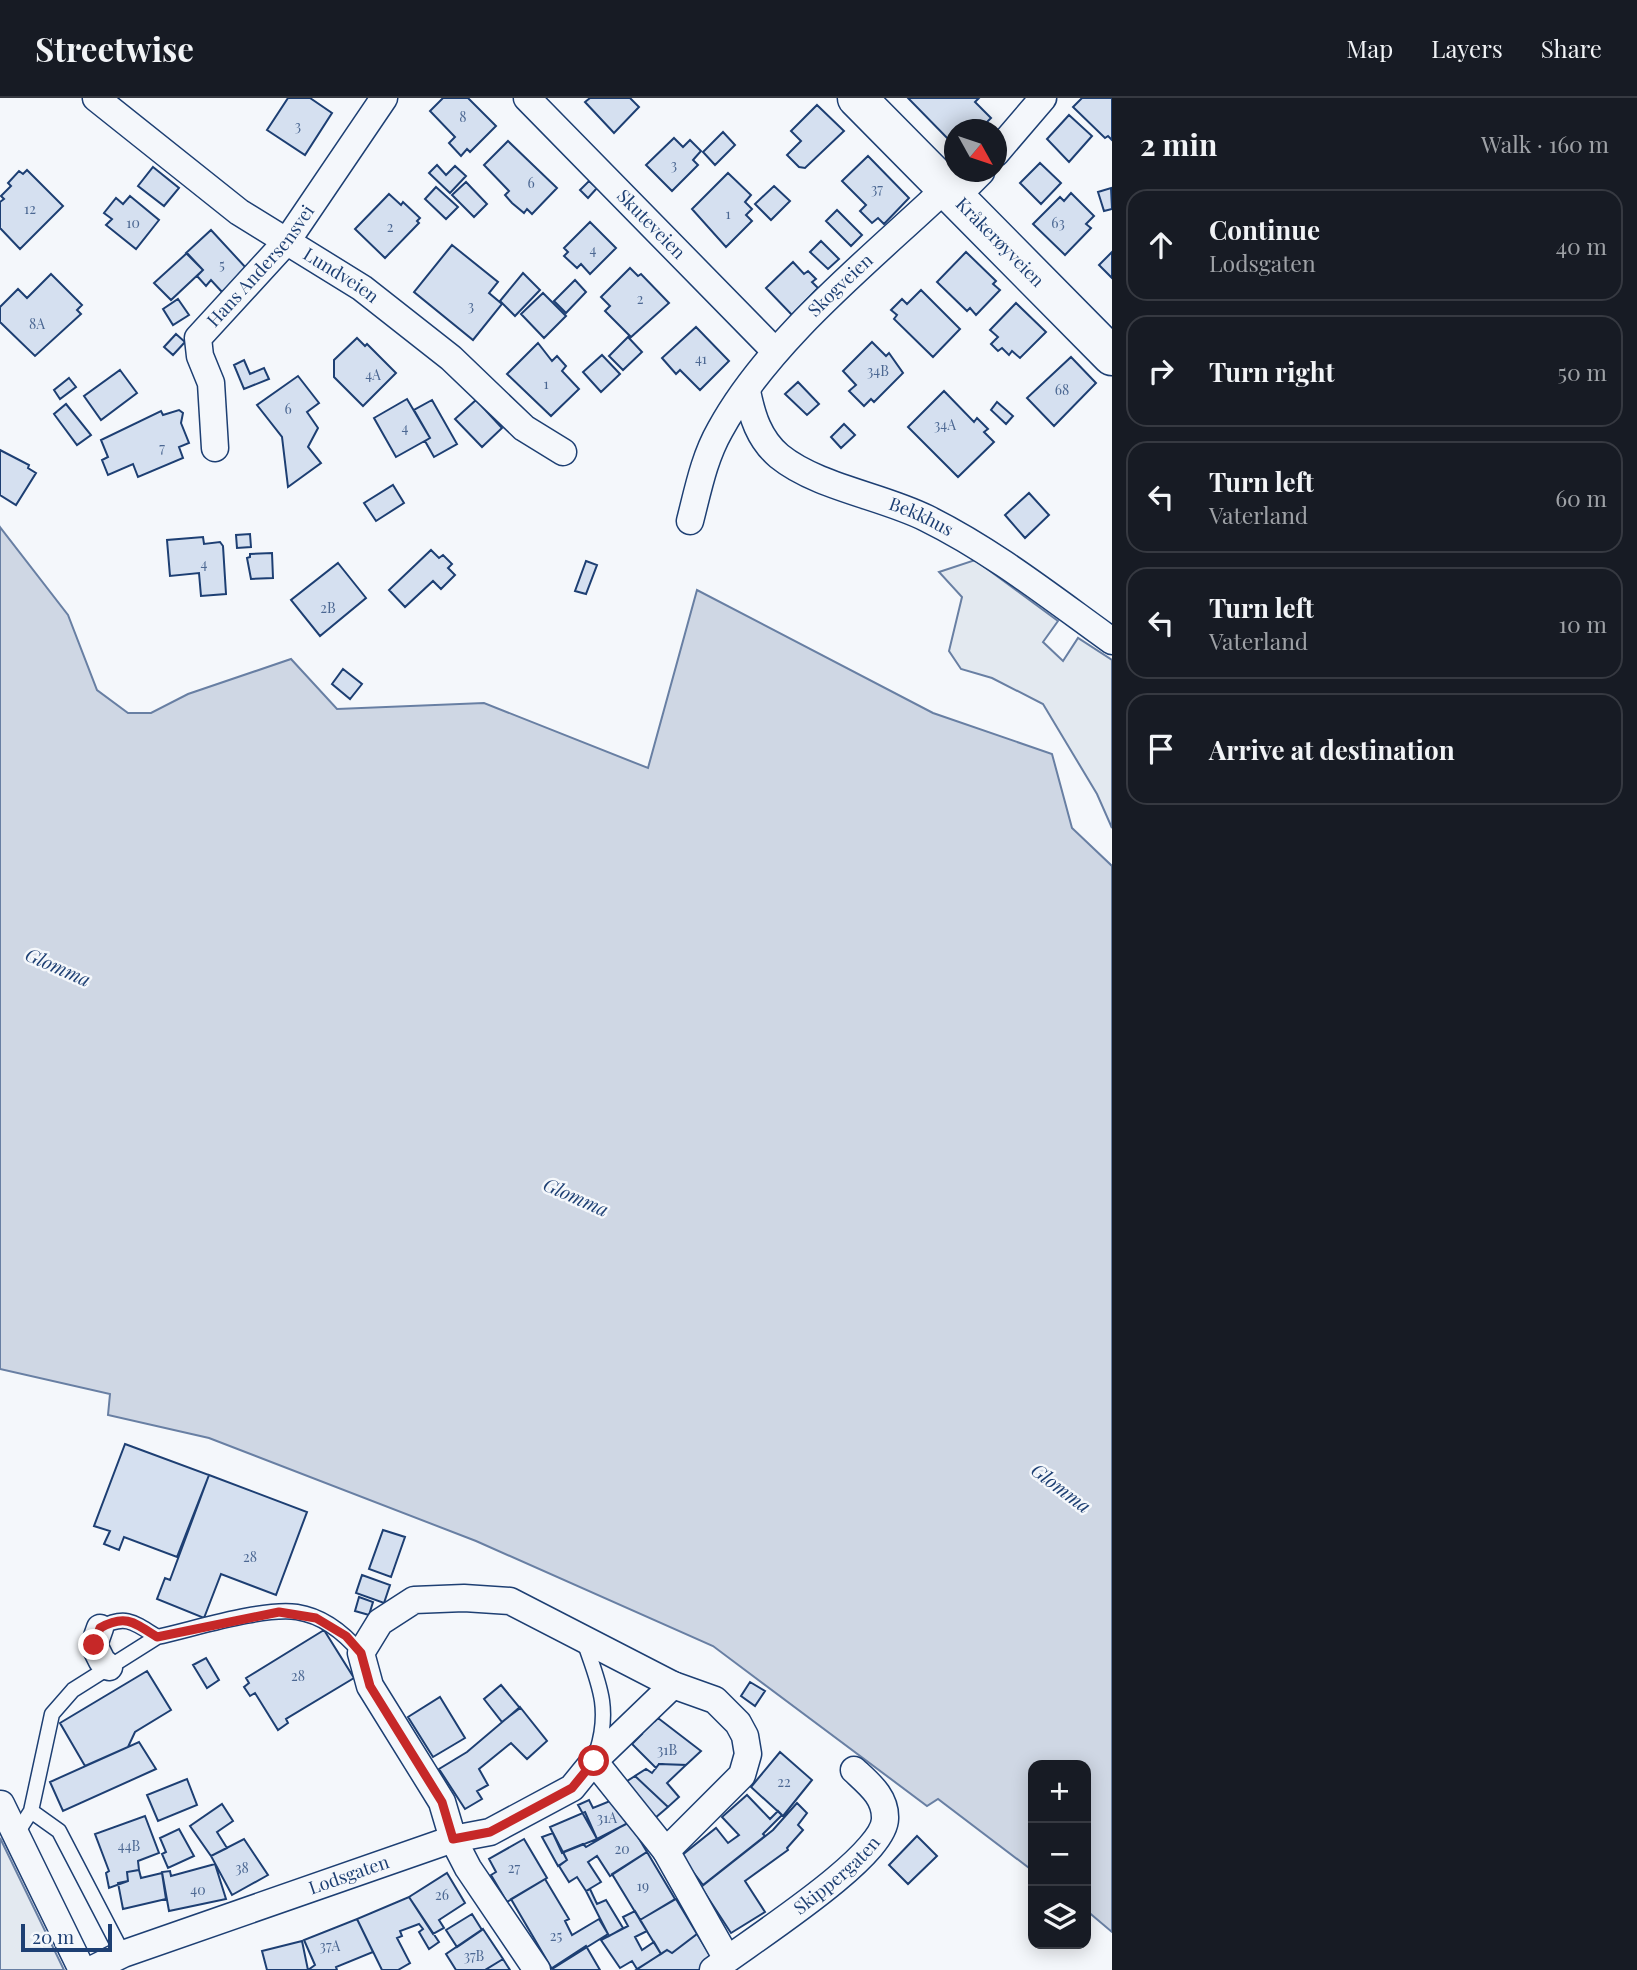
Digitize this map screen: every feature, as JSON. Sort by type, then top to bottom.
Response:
[{"type":"main road","name":"Kråkerøyveien","points":[[857,98],[960,186],[1112,356]]},
{"type":"street","name":"Hans Andersensvei","points":[[215,448],[211,383],[200,356],[198,338],[287,240],[384,98]]},
{"type":"street","name":"Skuteveien","points":[[527,98],[775,350]]},
{"type":"street","points":[[1007,140],[1043,98]]},
{"type":"street","name":"Lundveien","points":[[108,102],[239,212],[362,288],[451,358],[524,428],[563,452]]},
{"type":"street","name":"Skogveien","points":[[690,521],[710,450],[720,428],[775,350],[960,186]]},
{"type":"street","name":"Bekkhus","points":[[747,391],[753,418],[764,439],[779,456],[803,471],[911,511],[962,535],[1112,641]]},
{"type":"street","points":[[537,1970],[468,1868],[453,1839],[442,1802],[370,1686],[361,1653],[380,1622],[414,1600],[510,1601],[673,1685],[715,1700],[738,1723],[748,1754],[743,1775],[666,1851]]},
{"type":"street","points":[[100,1628],[94,1645],[102,1661],[109,1667]]},
{"type":"street","name":"Lodsgaten","points":[[91,1970],[123,1954],[453,1839],[490,1832],[572,1788],[594,1761],[673,1685]]},
{"type":"street","points":[[594,1761],[666,1851],[720,1964]]},
{"type":"street","name":"Skippergaten","points":[[720,1964],[785,1922],[876,1843],[885,1819],[881,1798],[855,1770]]},
{"type":"street","points":[[1,1804],[24,1822],[82,1970]]},
{"type":"lane","points":[[123,1954],[60,1831],[24,1822],[52,1714],[73,1690],[157,1637],[261,1615],[298,1612],[316,1618],[346,1636],[361,1653]]},
{"type":"lane","points":[[100,1628],[116,1619],[134,1622],[157,1637]]},
{"type":"lane","points":[[584,1641],[603,1697],[604,1730],[594,1761]]},
{"type":"shaded area","points":[[975,560],[1058,621],[1043,642],[1063,661],[1078,638],[1112,660],[1112,828],[1097,794],[1043,704],[992,678],[961,669],[949,651],[962,597],[939,572]]},
{"type":"shaded area","points":[[0,1838],[64,1970],[0,1970]]},
{"type":"water","name":"Glomma","points":[[0,527],[68,615],[97,690],[128,713],[151,713],[188,694],[291,659],[337,709],[484,703],[648,768],[697,590],[933,713],[1052,754],[1072,828],[1112,866],[1112,1932],[1091,1914],[1091,1760],[1028,1760],[1028,1867],[938,1799],[927,1806],[713,1646],[476,1541],[209,1438],[108,1415],[110,1394],[0,1369]]},
{"type":"building","points":[[288,98],[310,98],[332,113],[305,155],[267,130]]},
{"type":"building","points":[[443,98],[468,98],[496,126],[470,152],[467,149],[461,156],[449,143],[455,137],[430,111]]},
{"type":"building","points":[[590,98],[630,98],[639,107],[614,133],[585,102]]},
{"type":"building","points":[[908,98],[979,98],[975,102],[991,118],[944,119],[944,135]]},
{"type":"building","points":[[1082,98],[1112,98],[1112,140],[1108,136],[1105,138],[1073,107]]},
{"type":"building","points":[[817,105],[844,131],[805,168],[799,167],[787,155],[801,141],[791,131]]},
{"type":"building","points":[[1069,115],[1092,136],[1069,162],[1047,139]]},
{"type":"building","points":[[723,132],[735,145],[715,165],[703,152]]},
{"type":"building","points":[[674,138],[683,147],[690,140],[701,151],[693,160],[698,165],[672,191],[646,165]]},
{"type":"building","points":[[508,141],[557,188],[532,214],[527,209],[524,213],[512,203],[505,195],[509,191],[484,165]]},
{"type":"building","points":[[868,156],[909,198],[884,224],[878,218],[872,223],[860,211],[866,205],[842,181]]},
{"type":"building","points":[[1040,163],[1061,183],[1041,204],[1020,183]]},
{"type":"building","points":[[437,165],[446,175],[455,166],[466,176],[450,193],[429,173]]},
{"type":"building","points":[[153,167],[179,188],[164,206],[138,186]]},
{"type":"building","points":[[27,170],[63,206],[20,249],[0,228],[0,202],[4,199],[1,196],[11,186],[8,183],[19,171],[23,174]]},
{"type":"building","points":[[728,173],[751,195],[745,202],[752,209],[746,215],[752,221],[726,247],[692,209]]},
{"type":"building","points":[[589,181],[597,188],[588,198],[580,190]]},
{"type":"building","points":[[466,182],[487,204],[474,217],[452,195]]},
{"type":"building","points":[[774,186],[790,201],[771,220],[755,204]]},
{"type":"building","points":[[436,187],[458,207],[446,219],[425,199]]},
{"type":"building","points":[[1111,188],[1112,209],[1104,211],[1098,192]]},
{"type":"building","points":[[1071,193],[1094,216],[1086,224],[1091,228],[1065,255],[1033,224],[1060,197],[1064,201]]},
{"type":"building","points":[[389,194],[401,205],[403,202],[420,218],[417,221],[419,223],[385,258],[355,229]]},
{"type":"building","points":[[130,196],[159,220],[136,249],[106,225],[112,219],[104,213],[116,198],[123,204]]},
{"type":"building","points":[[837,210],[862,235],[851,246],[826,221]]},
{"type":"building","points":[[590,222],[616,248],[590,274],[581,264],[577,268],[564,256],[568,252],[564,248]]},
{"type":"building","points":[[211,230],[247,269],[222,292],[211,280],[206,286],[197,276],[203,270],[186,253]]},
{"type":"building","points":[[821,241],[839,259],[828,269],[810,252]]},
{"type":"building","points":[[452,245],[498,282],[489,293],[502,304],[473,340],[414,292]]},
{"type":"building","points":[[966,252],[996,281],[993,284],[1000,290],[976,315],[970,308],[967,311],[937,282]]},
{"type":"building","points":[[1112,252],[1112,278],[1099,265]]},
{"type":"building","points":[[187,253],[203,270],[171,300],[154,283]]},
{"type":"building","points":[[793,262],[804,274],[808,271],[816,279],[812,282],[818,288],[792,315],[766,288]]},
{"type":"building","points":[[630,268],[638,276],[641,274],[669,303],[631,337],[605,311],[610,306],[601,297]]},
{"type":"building","points":[[523,273],[540,290],[515,316],[500,301]]},
{"type":"building","points":[[51,274],[82,305],[77,310],[81,314],[35,356],[0,322],[0,307],[18,289],[27,298]]},
{"type":"building","points":[[575,280],[586,292],[566,313],[554,301]]},
{"type":"building","points":[[921,290],[960,329],[933,357],[894,319],[897,315],[891,310],[902,299],[907,304]]},
{"type":"building","points":[[543,293],[566,316],[544,338],[521,314]]},
{"type":"building","points":[[178,299],[189,315],[173,325],[163,309]]},
{"type":"building","points":[[1016,303],[1046,332],[1020,358],[1012,351],[1009,355],[1002,348],[998,351],[991,344],[998,337],[990,330]]},
{"type":"building","points":[[696,327],[729,361],[700,390],[680,370],[676,374],[662,358]]},
{"type":"building","points":[[176,334],[185,342],[173,355],[164,347]]},
{"type":"building","points":[[628,337],[642,352],[623,370],[609,356]]},
{"type":"building","points":[[357,338],[365,346],[367,344],[396,373],[363,406],[334,377],[334,360]]},
{"type":"building","points":[[872,342],[886,356],[889,353],[903,373],[874,402],[871,399],[864,406],[849,391],[856,385],[843,371]]},
{"type":"building","points":[[538,343],[552,361],[557,356],[566,366],[562,371],[579,389],[551,416],[507,374]]},
{"type":"building","points":[[602,355],[620,374],[601,392],[583,372]]},
{"type":"building","points":[[1071,357],[1096,383],[1054,426],[1027,398]]},
{"type":"building","points":[[244,360],[250,374],[264,368],[269,379],[244,389],[234,365]]},
{"type":"building","points":[[120,370],[137,393],[101,420],[84,396]]},
{"type":"building","points":[[298,376],[319,403],[307,412],[318,428],[308,447],[321,463],[288,487],[282,437],[257,405]]},
{"type":"building","points":[[69,378],[76,387],[60,399],[54,390]]},
{"type":"building","points":[[798,382],[819,404],[807,415],[785,394]]},
{"type":"building","points":[[944,391],[974,422],[977,418],[988,429],[984,432],[994,442],[958,477],[908,427]]},
{"type":"building","points":[[407,399],[430,438],[396,457],[374,418]]},
{"type":"building","points":[[432,400],[457,444],[434,457],[425,441],[430,438],[414,410]]},
{"type":"building","points":[[476,400],[502,428],[482,447],[455,419]]},
{"type":"building","points":[[997,402],[1013,416],[1006,424],[991,410]]},
{"type":"building","points":[[66,404],[91,435],[77,445],[54,414]]},
{"type":"building","points":[[179,410],[183,413],[181,423],[189,443],[179,447],[183,458],[138,477],[133,464],[108,475],[102,460],[108,457],[101,440],[161,411],[163,415]]},
{"type":"building","points":[[844,424],[855,435],[841,448],[831,437]]},
{"type":"building","points":[[0,450],[29,465],[28,468],[36,473],[16,505],[0,495]]},
{"type":"building","points":[[393,485],[404,503],[376,521],[364,503]]},
{"type":"building","points":[[1029,493],[1049,515],[1025,538],[1005,515]]},
{"type":"building","points":[[250,534],[251,547],[237,548],[236,535]]},
{"type":"building","points":[[203,537],[204,544],[220,542],[223,546],[226,594],[201,596],[199,573],[170,576],[167,540]]},
{"type":"building","points":[[431,550],[439,558],[443,555],[452,564],[448,568],[455,575],[441,589],[433,581],[405,607],[389,590]]},
{"type":"building","points":[[272,553],[273,578],[251,579],[247,558],[250,554]]},
{"type":"building","points":[[586,561],[597,565],[586,594],[575,591]]},
{"type":"building","points":[[338,563],[366,598],[320,636],[291,600]]},
{"type":"building","points":[[343,669],[362,684],[350,699],[332,684]]},
{"type":"building","points":[[125,1444],[209,1475],[177,1557],[124,1537],[119,1550],[104,1544],[110,1531],[94,1526]]},
{"type":"building","points":[[209,1475],[307,1512],[276,1595],[221,1574],[204,1618],[157,1599],[165,1578],[170,1580]]},
{"type":"building","points":[[383,1530],[405,1537],[391,1577],[369,1569]]},
{"type":"building","points":[[362,1575],[390,1585],[384,1603],[356,1593]]},
{"type":"building","points":[[359,1597],[373,1602],[369,1615],[355,1611]]},
{"type":"building","points":[[324,1630],[354,1678],[286,1719],[288,1723],[278,1730],[255,1693],[250,1696],[244,1687],[249,1683],[246,1678]]},
{"type":"building","points":[[206,1658],[219,1680],[207,1688],[193,1665]]},
{"type":"building","points":[[147,1671],[171,1710],[135,1732],[128,1747],[85,1766],[60,1723]]},
{"type":"building","points":[[750,1682],[765,1691],[755,1706],[741,1696]]},
{"type":"building","points":[[501,1685],[520,1708],[502,1722],[484,1699]]},
{"type":"building","points":[[440,1697],[465,1738],[433,1757],[408,1717]]},
{"type":"building","points":[[520,1707],[547,1741],[527,1759],[511,1743],[479,1769],[488,1785],[477,1791],[482,1799],[465,1809],[439,1769],[467,1752]]},
{"type":"building","points":[[651,1717],[655,1721],[658,1718],[701,1751],[686,1765],[659,1764],[656,1768],[632,1744],[642,1734],[639,1731]]},
{"type":"building","points":[[139,1742],[156,1769],[63,1811],[50,1782]]},
{"type":"building","points":[[780,1752],[812,1780],[783,1816],[751,1787]]},
{"type":"building","points":[[659,1764],[686,1765],[667,1783],[679,1797],[668,1807],[635,1776],[646,1769],[652,1773]]},
{"type":"building","points":[[635,1776],[668,1807],[655,1818],[624,1783]]},
{"type":"building","points":[[187,1779],[197,1805],[158,1821],[147,1795]]},
{"type":"building","points":[[747,1795],[770,1819],[778,1811],[782,1815],[763,1834],[765,1836],[703,1885],[681,1856],[716,1828],[728,1843],[739,1835],[722,1817]]},
{"type":"building","points":[[615,1799],[630,1822],[597,1839],[578,1805],[589,1800],[593,1808]]},
{"type":"building","points":[[797,1803],[807,1813],[798,1825],[803,1830],[788,1850],[745,1881],[765,1912],[731,1933],[701,1887],[773,1830]]},
{"type":"building","points":[[222,1804],[233,1821],[217,1832],[227,1848],[211,1856],[190,1826]]},
{"type":"building","points":[[585,1812],[597,1839],[562,1853],[550,1827]]},
{"type":"building","points":[[145,1816],[159,1853],[138,1861],[139,1870],[127,1872],[128,1881],[109,1888],[106,1873],[109,1871],[95,1834]]},
{"type":"building","points":[[629,1822],[647,1852],[610,1876],[597,1856],[588,1862],[601,1882],[586,1891],[577,1877],[569,1882],[559,1866],[567,1860],[563,1852],[583,1844],[586,1847]]},
{"type":"building","points":[[179,1829],[194,1856],[168,1868],[162,1854],[166,1852],[160,1838]]},
{"type":"building","points":[[553,1833],[567,1860],[558,1866],[542,1837]]},
{"type":"building","points":[[917,1836],[937,1856],[908,1884],[889,1865]]},
{"type":"building","points":[[244,1839],[268,1875],[232,1895],[211,1856]]},
{"type":"building","points":[[524,1839],[547,1878],[507,1902],[491,1875],[496,1872],[489,1859]]},
{"type":"building","points":[[647,1852],[675,1899],[640,1920],[612,1874]]},
{"type":"building","points":[[215,1864],[226,1899],[169,1911],[162,1872],[170,1871],[171,1876]]},
{"type":"building","points":[[139,1870],[141,1878],[162,1873],[166,1899],[123,1909],[118,1883],[128,1881],[127,1872]]},
{"type":"building","points":[[447,1873],[465,1903],[439,1920],[444,1928],[433,1934],[409,1897]]},
{"type":"building","points":[[545,1879],[569,1919],[565,1921],[572,1935],[599,1919],[608,1934],[552,1969],[511,1899]]},
{"type":"building","points":[[590,1889],[597,1904],[606,1900],[623,1928],[609,1936],[586,1891]]},
{"type":"building","points":[[409,1897],[439,1942],[429,1949],[419,1932],[423,1929],[419,1924],[400,1931],[402,1936],[397,1938],[410,1963],[398,1970],[382,1970],[357,1919]]},
{"type":"building","points":[[676,1899],[697,1934],[672,1953],[667,1950],[661,1954],[640,1920]]},
{"type":"building","points":[[635,1911],[647,1931],[635,1937],[642,1950],[654,1942],[661,1954],[637,1969],[632,1961],[620,1968],[601,1940],[628,1926],[623,1917]]},
{"type":"building","points":[[472,1914],[482,1930],[457,1947],[446,1930]]},
{"type":"building","points":[[357,1919],[373,1952],[336,1967],[337,1970],[308,1970],[315,1965],[304,1940]]},
{"type":"building","points":[[483,1929],[503,1959],[485,1970],[456,1970],[446,1954]]},
{"type":"building","points":[[697,1934],[713,1960],[700,1970],[636,1970],[667,1950],[672,1953]]},
{"type":"building","points":[[302,1941],[308,1970],[267,1970],[262,1951]]},
{"type":"building","points":[[586,1946],[600,1970],[553,1970],[552,1968]]},
{"type":"building","points":[[503,1959],[510,1970],[485,1970]]},
{"type":"route","points":[[94,1645],[100,1628],[116,1619],[134,1622],[157,1637],[279,1612],[298,1612],[316,1618],[346,1636],[361,1653],[370,1686],[442,1802],[453,1839],[490,1832],[572,1788],[594,1761]]}]
